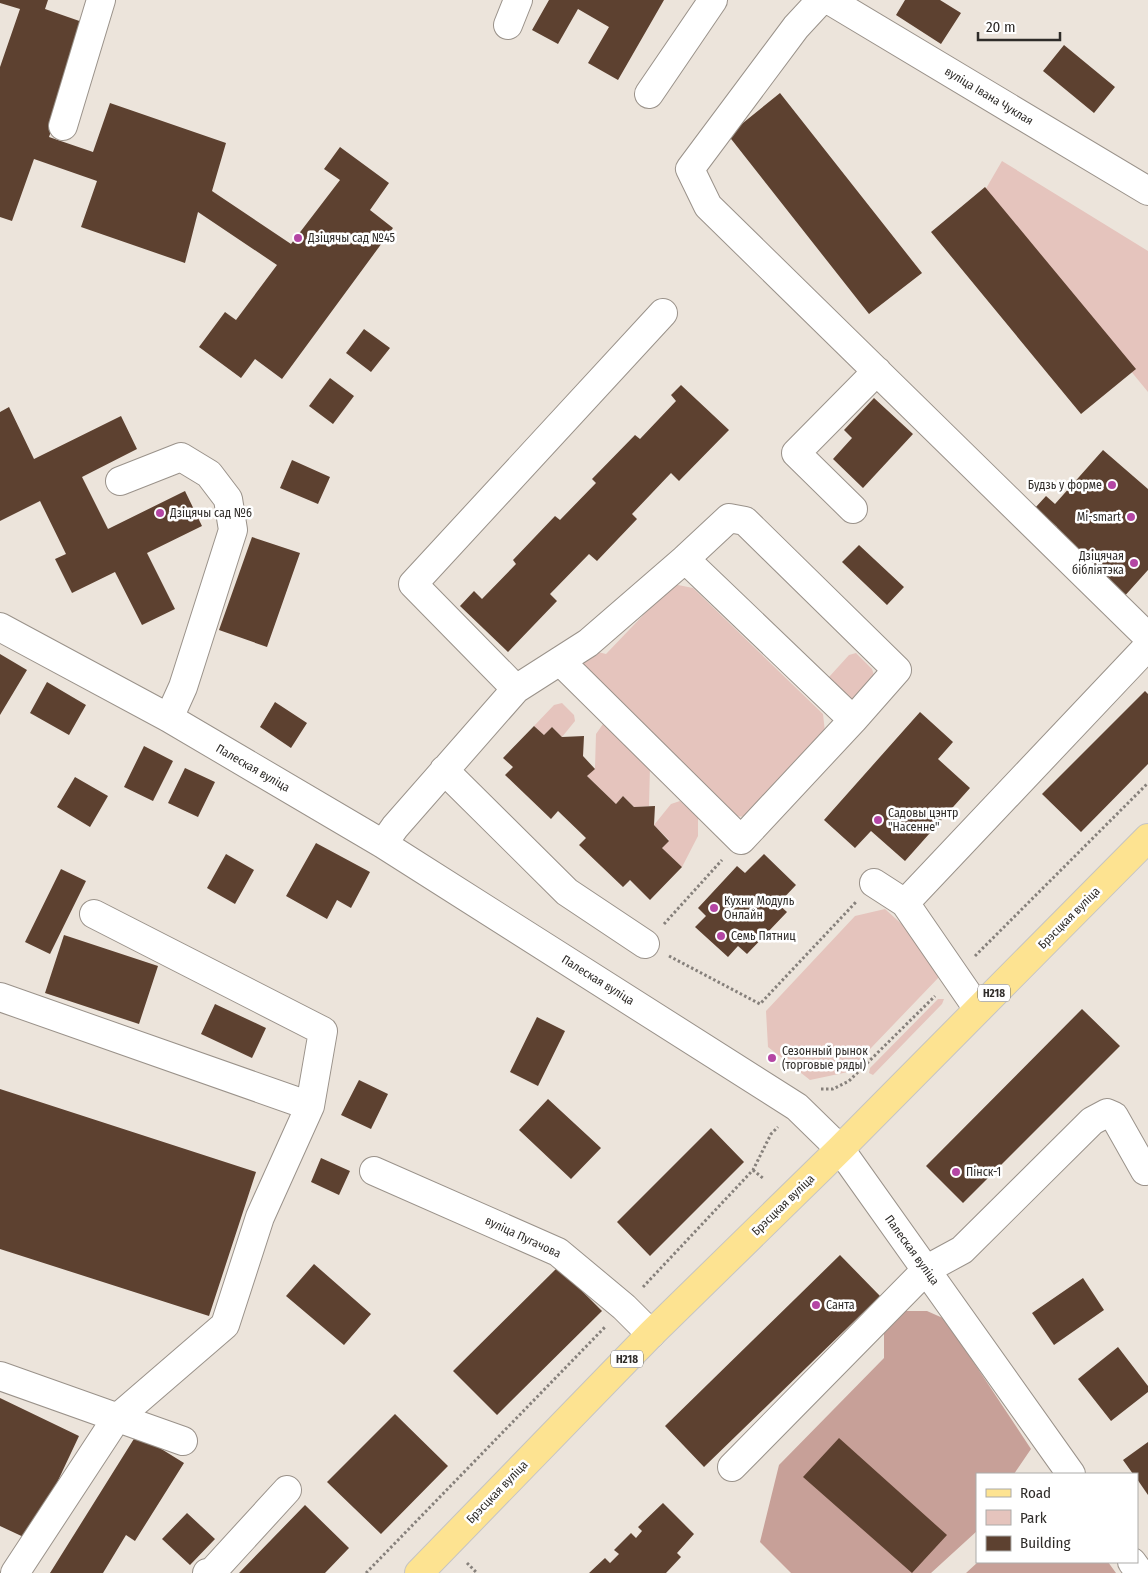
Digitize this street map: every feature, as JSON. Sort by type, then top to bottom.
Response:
[{"type":"main road","name":"Брэсцкая вуліца","points":[[419,1573],[651,1334],[840,1149],[1146,843]]},
{"type":"street","points":[[63,126],[102,0]]},
{"type":"street","points":[[508,25],[518,0]]},
{"type":"street","points":[[649,94],[713,0]]},
{"type":"street","points":[[821,0],[796,28],[690,169],[708,206],[1148,637]]},
{"type":"street","name":"вуліца Івана Чуклая","points":[[829,0],[1148,192]]},
{"type":"street","points":[[516,689],[413,584],[663,314]]},
{"type":"street","points":[[853,509],[796,453],[876,371]]},
{"type":"street","points":[[120,481],[181,457],[209,474],[228,499],[233,530],[183,687],[168,718]]},
{"type":"street","points":[[383,844],[395,827],[516,689],[588,643],[729,518],[745,521],[897,670],[741,840],[560,661]]},
{"type":"street","points":[[685,559],[853,720]]},
{"type":"street","name":"Палеская вуліца","points":[[0,627],[168,718],[383,844],[797,1107],[840,1149],[1070,1473]]},
{"type":"street","points":[[905,903],[1148,646]]},
{"type":"street","points":[[444,770],[567,892],[645,944]]},
{"type":"street","points":[[874,883],[905,903],[954,977],[978,1009]]},
{"type":"street","points":[[15,1573],[116,1419],[225,1325],[260,1217],[310,1106],[323,1031],[94,914]]},
{"type":"street","points":[[0,998],[310,1106]]},
{"type":"street","points":[[732,1466],[927,1269],[962,1250],[1092,1122],[1107,1113],[1114,1116],[1145,1171]]},
{"type":"street","name":"вуліца Пугачова","points":[[374,1171],[558,1252],[624,1307],[651,1334]]},
{"type":"street","points":[[0,1376],[182,1441]]},
{"type":"street","points":[[207,1573],[212,1572],[287,1490]]},
{"type":"path","points":[[815,1087],[824,1090],[833,1089],[849,1081],[1148,784]]},
{"type":"path","points":[[741,840],[645,944],[760,1004],[874,883]]},
{"type":"path","points":[[366,1573],[754,1170],[771,1134]]},
{"type":"path","points":[[754,1170],[764,1179]]},
{"type":"green space","points":[[1002,161],[1148,251],[1148,392],[984,192]]},
{"type":"green space","points":[[673,584],[693,588],[823,714],[825,732],[751,817],[729,816],[580,662],[594,651],[606,654]]},
{"type":"green space","points":[[856,653],[872,669],[874,675],[856,698],[848,699],[829,682],[829,677],[849,655]]},
{"type":"green space","points":[[562,703],[574,715],[575,721],[562,737],[552,727],[544,735],[534,726],[554,705]]},
{"type":"green space","points":[[603,724],[650,766],[649,806],[634,807],[623,796],[616,804],[587,776],[595,768],[596,734]]},
{"type":"green space","points":[[680,801],[698,817],[698,836],[682,867],[662,848],[669,840],[654,825],[671,804]]},
{"type":"green space","points":[[885,909],[916,937],[941,975],[848,1072],[810,1080],[768,1047],[766,1011],[855,916]]},
{"type":"green space","points":[[938,999],[944,999],[942,1004],[873,1075],[869,1073],[870,1068]]},
{"type":"shaded area","points":[[902,1311],[927,1311],[945,1319],[1031,1449],[1015,1473],[976,1473],[976,1532],[931,1573],[791,1573],[760,1542],[779,1465],[884,1358],[884,1332]]},
{"type":"shaded area","points":[[977,1563],[1109,1563],[1116,1573],[966,1573]]},
{"type":"building","points":[[0,0],[48,0],[45,9],[88,24],[49,137],[93,152],[110,103],[226,143],[212,191],[291,244],[340,180],[324,169],[340,147],[389,183],[370,210],[393,228],[282,379],[255,359],[241,378],[199,347],[225,312],[236,320],[277,265],[198,212],[185,263],[81,227],[97,181],[34,159],[12,221],[0,217],[0,67],[20,9],[0,3]]},
{"type":"building","points":[[549,0],[664,0],[618,80],[588,63],[609,27],[578,9],[558,44],[532,30]]},
{"type":"building","points":[[905,0],[940,0],[961,13],[941,44],[896,15]]},
{"type":"building","points":[[1064,45],[1115,87],[1094,113],[1043,71]]},
{"type":"building","points":[[780,93],[922,273],[869,314],[728,135]]},
{"type":"building","points":[[985,187],[1136,369],[1081,414],[931,232]]},
{"type":"building","points":[[364,329],[390,348],[371,372],[346,353]]},
{"type":"building","points":[[330,378],[354,396],[333,424],[309,406]]},
{"type":"building","points":[[681,385],[729,430],[679,481],[671,473],[632,514],[637,519],[597,561],[589,554],[550,594],[557,601],[508,652],[460,606],[474,591],[482,599],[516,564],[513,560],[555,516],[560,520],[596,483],[592,479],[635,435],[640,439],[676,401],[671,395]]},
{"type":"building","points":[[874,398],[913,434],[863,488],[833,459],[852,438],[844,430]]},
{"type":"building","points":[[9,407],[34,459],[121,416],[137,449],[82,477],[108,529],[185,491],[202,526],[147,553],[175,609],[142,625],[115,572],[72,593],[55,559],[66,554],[40,501],[0,521],[0,412]]},
{"type":"building","points":[[1103,450],[1148,489],[1148,570],[1122,599],[1050,535],[1057,527],[1035,508],[1046,496],[1055,504]]},
{"type":"building","points":[[292,460],[330,477],[318,504],[280,488]]},
{"type":"building","points":[[252,537],[300,553],[267,647],[219,630]]},
{"type":"building","points":[[859,545],[904,587],[887,605],[842,562]]},
{"type":"building","points":[[0,654],[27,670],[0,715]]},
{"type":"building","points":[[47,682],[86,705],[69,735],[30,713]]},
{"type":"building","points":[[1145,691],[1148,694],[1148,764],[1081,832],[1042,794]]},
{"type":"building","points":[[275,702],[307,723],[291,748],[260,727]]},
{"type":"building","points":[[920,712],[953,742],[938,759],[970,788],[905,861],[871,831],[855,848],[824,820]]},
{"type":"building","points":[[534,726],[544,735],[552,727],[562,737],[584,736],[583,756],[595,769],[587,776],[616,804],[623,796],[634,807],[655,806],[654,825],[669,841],[662,848],[682,867],[650,900],[630,880],[623,887],[579,845],[586,838],[558,811],[551,819],[505,775],[513,767],[503,758]]},
{"type":"building","points":[[144,746],[173,761],[153,801],[124,787]]},
{"type":"building","points":[[185,768],[215,782],[198,817],[168,803]]},
{"type":"building","points":[[75,777],[108,796],[90,827],[57,807]]},
{"type":"building","points":[[316,843],[370,872],[351,908],[337,900],[327,919],[286,896]]},
{"type":"building","points":[[226,854],[254,870],[235,904],[207,888]]},
{"type":"building","points":[[764,854],[796,885],[778,904],[787,912],[747,954],[738,946],[728,957],[695,927],[706,916],[698,908],[737,866],[745,873]]},
{"type":"building","points":[[61,869],[86,881],[50,954],[25,942]]},
{"type":"building","points":[[64,935],[158,966],[139,1024],[45,993]]},
{"type":"building","points":[[215,1004],[266,1028],[252,1058],[201,1034]]},
{"type":"building","points":[[1082,1009],[1120,1046],[963,1203],[926,1166]]},
{"type":"building","points":[[537,1017],[565,1031],[538,1086],[510,1072]]},
{"type":"building","points":[[359,1080],[388,1094],[371,1129],[341,1115]]},
{"type":"building","points":[[0,1089],[256,1172],[209,1316],[0,1249]]},
{"type":"building","points":[[548,1099],[601,1148],[571,1179],[519,1130]]},
{"type":"building","points":[[711,1128],[744,1162],[650,1256],[617,1222]]},
{"type":"building","points":[[321,1158],[350,1171],[339,1195],[311,1182]]},
{"type":"building","points":[[840,1255],[880,1296],[704,1467],[665,1426]]},
{"type":"building","points":[[314,1264],[371,1314],[344,1345],[286,1296]]},
{"type":"building","points":[[558,1267],[602,1311],[497,1415],[453,1371]]},
{"type":"building","points":[[1083,1278],[1104,1310],[1054,1345],[1032,1313]]},
{"type":"building","points":[[1118,1347],[1148,1386],[1148,1392],[1111,1421],[1078,1379]]},
{"type":"building","points":[[0,1398],[79,1436],[30,1540],[0,1526]]},
{"type":"building","points":[[395,1414],[448,1466],[381,1534],[327,1482]]},
{"type":"building","points":[[137,1434],[184,1463],[135,1541],[126,1535],[103,1573],[50,1573]]},
{"type":"building","points":[[839,1438],[947,1535],[912,1573],[803,1477]]},
{"type":"building","points":[[1148,1442],[1148,1495],[1138,1480],[1138,1473],[1132,1473],[1123,1460]]},
{"type":"building","points":[[663,1503],[694,1534],[677,1553],[681,1557],[666,1573],[589,1573],[605,1558],[610,1563],[619,1554],[614,1550],[631,1533],[636,1538],[642,1531],[638,1527]]},
{"type":"building","points":[[305,1505],[349,1548],[325,1573],[239,1573]]},
{"type":"building","points":[[187,1513],[215,1539],[190,1565],[162,1539]]},
{"type":"place","name":"Дзіцячы сад №45","points":[[298,238]]},
{"type":"place","name":"Будзь у форме","points":[[1112,485]]},
{"type":"place","name":"Дзіцячы сад №6","points":[[160,513]]},
{"type":"place","name":"Mi-smart","points":[[1131,517]]},
{"type":"place","name":"Дзіцячая бібліятэка","points":[[1134,563]]},
{"type":"place","name":"Садовы цэнтр \"Насенне\"","points":[[878,820]]},
{"type":"place","name":"Кухни Модуль Онлайн","points":[[714,908]]},
{"type":"place","name":"Семь Пятниц","points":[[721,936]]},
{"type":"place","name":"Сезонный рынок (торговые ряды)","points":[[772,1058]]},
{"type":"place","name":"Пінск-1","points":[[956,1172]]},
{"type":"place","name":"Санта","points":[[816,1305]]}]
